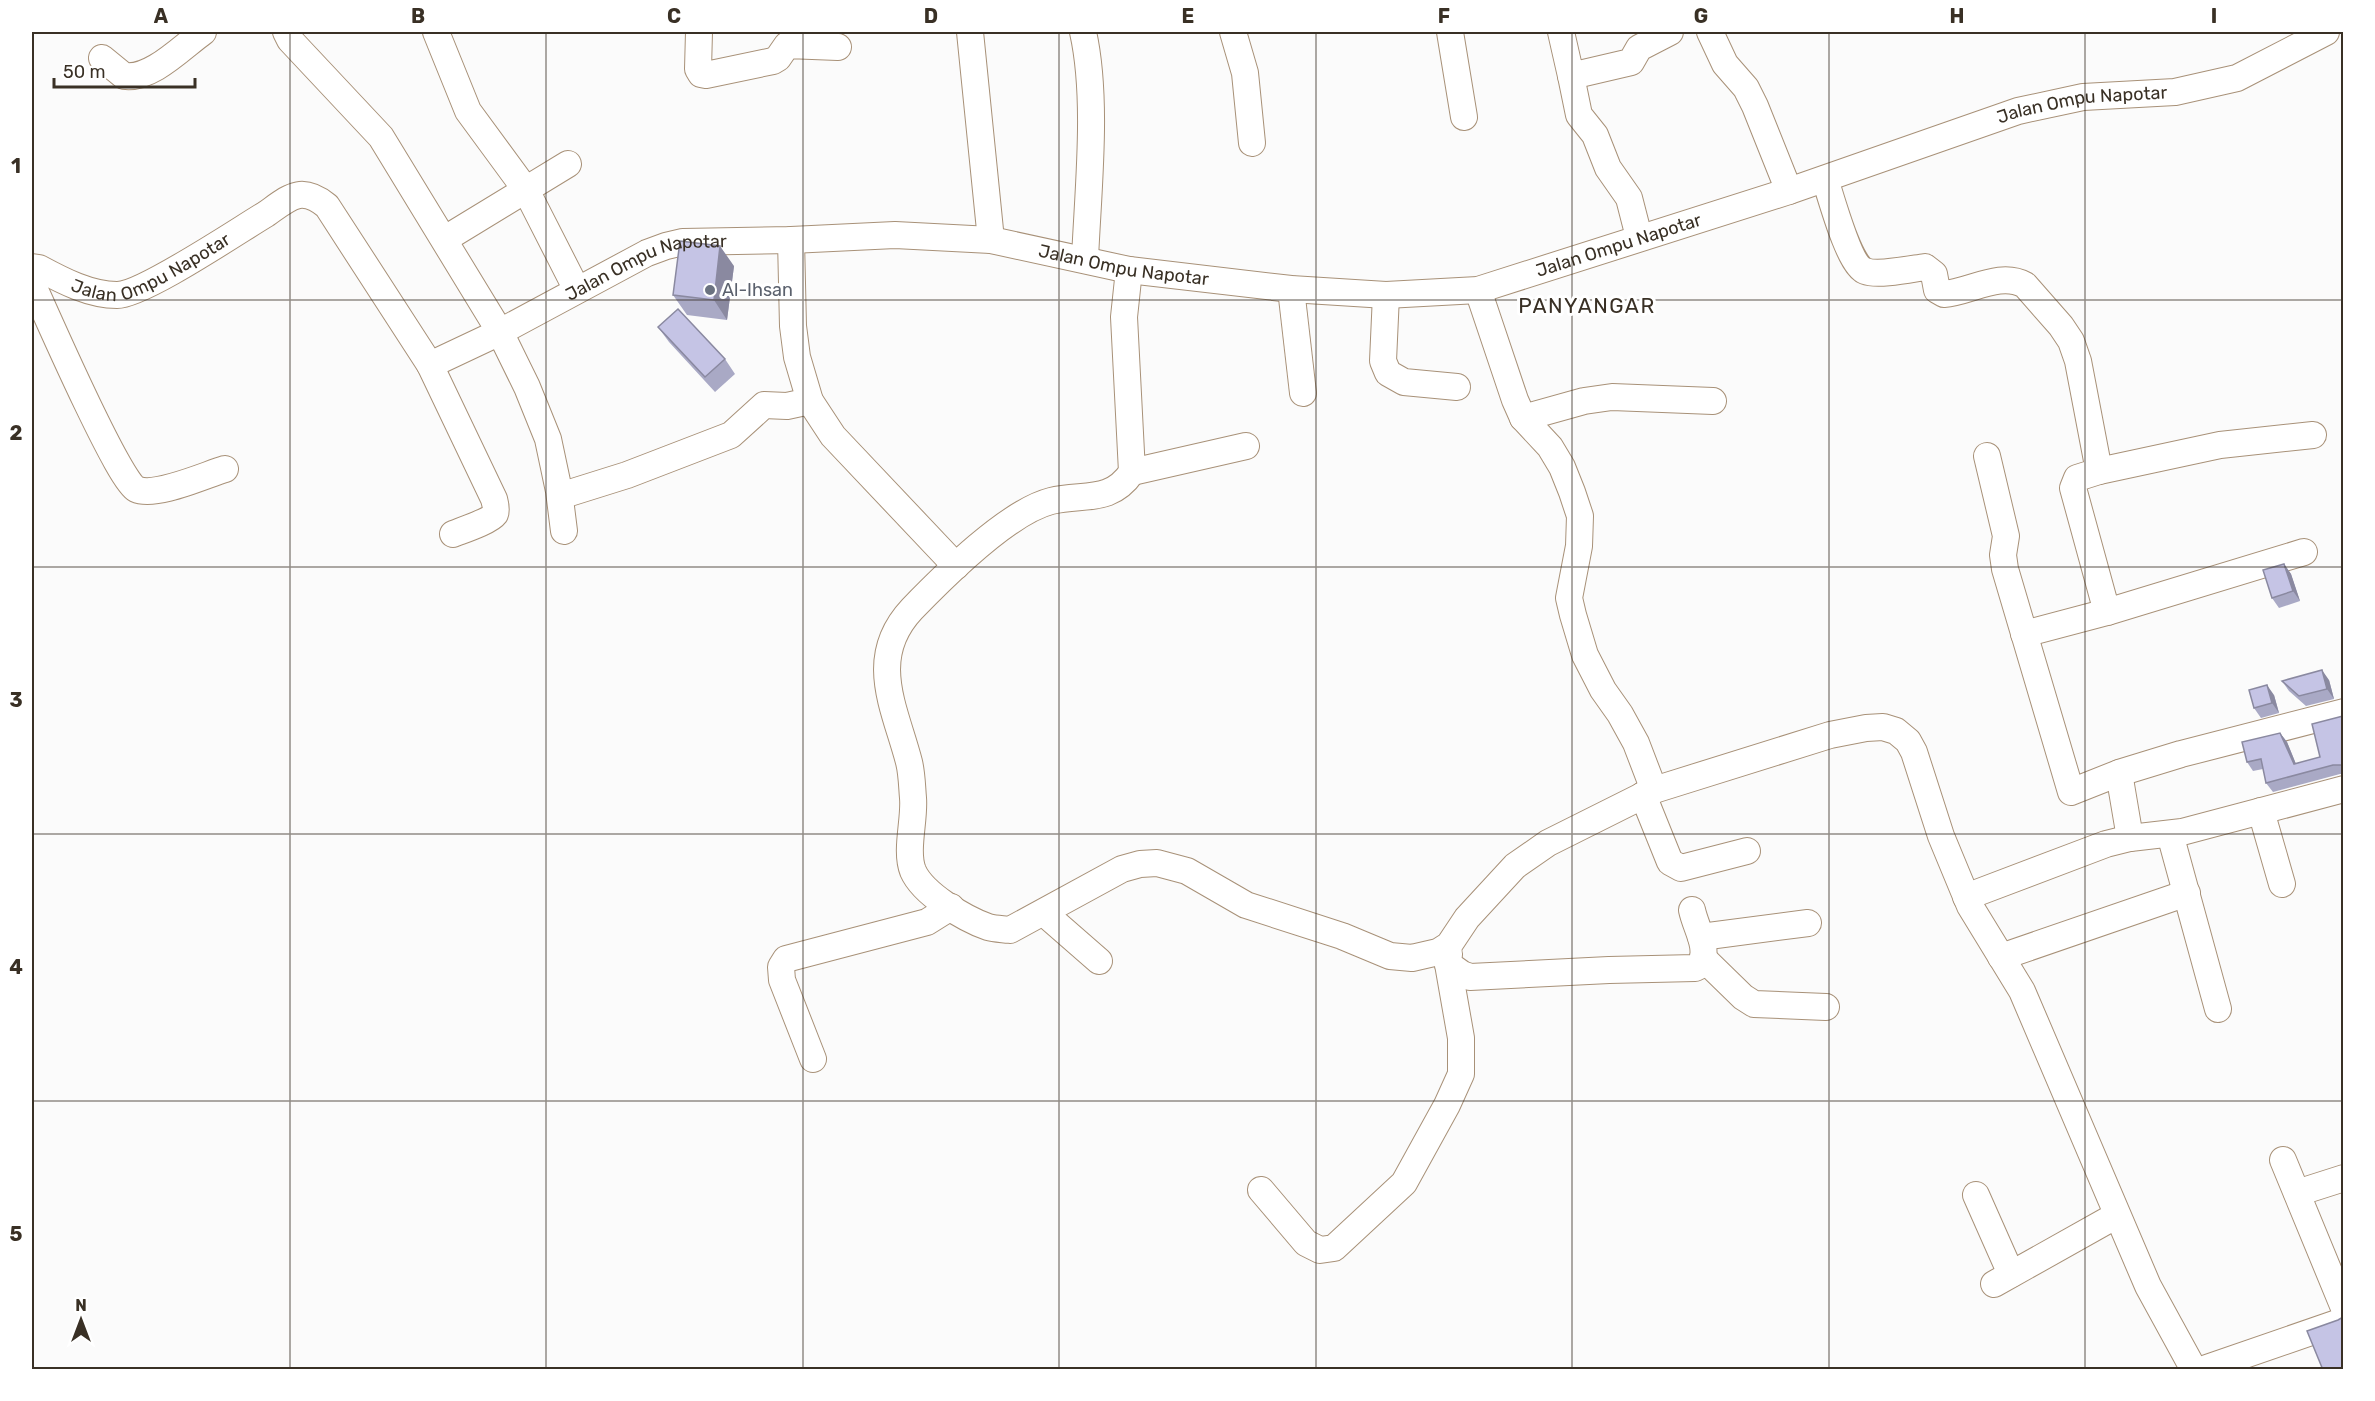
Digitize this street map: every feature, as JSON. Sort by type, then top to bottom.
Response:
[{"type":"street","points":[[102,58],[124,76],[141,76],[203,32]]},
{"type":"street","points":[[286,32],[290,40],[381,137],[500,332],[527,387],[548,439],[560,496],[564,531]]},
{"type":"street","points":[[436,32],[468,111],[526,190],[577,290]]},
{"type":"street","points":[[699,32],[698,69],[701,74],[706,75],[773,61],[787,45],[838,47]]},
{"type":"street","points":[[970,32],[991,240]]},
{"type":"street","points":[[1083,32],[1087,51],[1090,109],[1085,259]]},
{"type":"street","points":[[1233,32],[1245,73],[1252,143]]},
{"type":"street","points":[[1450,32],[1464,117]]},
{"type":"street","points":[[1561,32],[1579,115],[1595,135],[1608,168],[1621,183],[1629,198],[1640,237]]},
{"type":"street","points":[[1571,76],[1631,62],[1639,48],[1671,32]]},
{"type":"street","points":[[1710,32],[1725,64],[1746,88],[1755,106],[1789,191]]},
{"type":"street","name":"Jalan Ompu Napotar","points":[[32,267],[39,268],[84,289],[102,294],[120,295],[146,286],[283,201],[297,195],[308,195],[317,198],[327,206],[430,365],[500,332],[647,253],[666,246],[700,241],[895,235],[991,240],[1129,270],[1291,290],[1386,295],[1478,290],[1789,191],[2018,111],[2083,97],[2175,92],[2237,78],[2326,32]]},
{"type":"street","points":[[445,239],[568,164]]},
{"type":"street","points":[[1825,179],[1852,258],[1865,271],[1925,267],[1934,274],[1937,290],[1944,294],[2010,279],[2025,285],[2071,341],[2078,361],[2099,471]]},
{"type":"street","points":[[791,240],[793,326],[797,357],[810,401],[833,436],[956,566]]},
{"type":"street","points":[[1129,270],[1124,317],[1132,472],[1124,484],[1104,495],[1053,500],[1034,506],[1008,523],[956,566],[910,611],[895,633],[888,649],[886,676],[895,721],[910,764],[914,803],[911,827],[912,869],[921,884],[972,921],[991,928],[1010,930],[1122,869],[1157,862],[1187,871],[1246,905],[1342,936],[1390,957],[1412,958],[1438,951],[1449,954],[1462,974],[1470,977],[1609,970],[1684,969],[1701,965],[1702,948],[1692,910]]},
{"type":"street","points":[[32,284],[105,440],[128,482],[135,489],[146,491],[160,489],[225,469]]},
{"type":"street","points":[[1291,290],[1303,393]]},
{"type":"street","points":[[1478,290],[1523,418],[1550,447],[1562,467],[1572,492],[1580,516],[1579,546],[1569,598],[1573,615],[1585,655],[1603,690],[1636,743],[1648,792],[1670,862],[1677,866],[1687,867],[1747,851]]},
{"type":"street","points":[[1386,295],[1383,361],[1388,374],[1404,381],[1457,387]]},
{"type":"street","points":[[430,365],[494,498],[496,508],[489,519],[453,534]]},
{"type":"street","points":[[1523,418],[1584,400],[1612,397],[1713,401]]},
{"type":"street","points":[[560,496],[627,476],[737,433],[756,410],[764,405],[786,406],[810,401]]},
{"type":"street","points":[[2107,612],[2073,488],[2077,478],[2099,471],[2220,445],[2313,435]]},
{"type":"street","points":[[1132,472],[1246,446]]},
{"type":"street","points":[[1987,456],[2006,536],[2003,555],[2005,569],[2070,791],[2181,754],[2343,711]]},
{"type":"street","points":[[2024,634],[2107,612],[2304,552]]},
{"type":"street","points":[[1261,1190],[1306,1243],[1320,1250],[1334,1248],[1404,1183],[1447,1105],[1461,1074],[1461,1038],[1449,954],[1467,918],[1515,866],[1548,843],[1648,792],[1830,735],[1866,728],[1883,728],[1896,731],[1908,741],[1914,752],[1941,836],[1966,897],[2022,991],[2148,1286],[2194,1370]]},
{"type":"street","points":[[2119,773],[2130,838]]},
{"type":"street","points":[[1966,897],[2106,844],[2130,838],[2170,834],[2343,789]]},
{"type":"street","points":[[2261,811],[2282,884]]},
{"type":"street","points":[[2170,834],[2218,1009]]},
{"type":"street","points":[[2001,957],[2187,893]]},
{"type":"street","points":[[813,1059],[782,980],[781,967],[786,959],[927,922],[951,907]]},
{"type":"street","points":[[1044,913],[1099,961]]},
{"type":"street","points":[[1702,948],[1808,922]]},
{"type":"street","points":[[1702,948],[1743,997],[1754,1004],[1826,1007]]},
{"type":"street","points":[[2283,1160],[2343,1308]]},
{"type":"street","points":[[2297,1193],[2343,1178]]},
{"type":"street","points":[[1976,1195],[2003,1279],[2117,1215]]},
{"type":"street","points":[[2201,1370],[2343,1321]]},
{"type":"building","points":[[680,241],[720,246],[714,300],[673,295]]},
{"type":"building","points":[[678,309],[725,359],[705,377],[658,327]]},
{"type":"building","points":[[2284,564],[2293,591],[2272,598],[2263,570]]},
{"type":"building","points":[[2322,670],[2327,689],[2299,696],[2282,681]]},
{"type":"building","points":[[2267,685],[2272,703],[2254,708],[2249,690]]},
{"type":"building","points":[[2343,716],[2343,766],[2333,765],[2266,783],[2261,759],[2247,762],[2242,742],[2280,733],[2294,764],[2320,757],[2312,724]]},
{"type":"building","points":[[2343,1317],[2343,1367],[2337,1370],[2323,1370],[2307,1331]]},
{"type":"place","name":"Al-Ihsan","points":[[710,290]]},
{"type":"district","name":"PANYANGAR","points":[[1587,305]]}]
